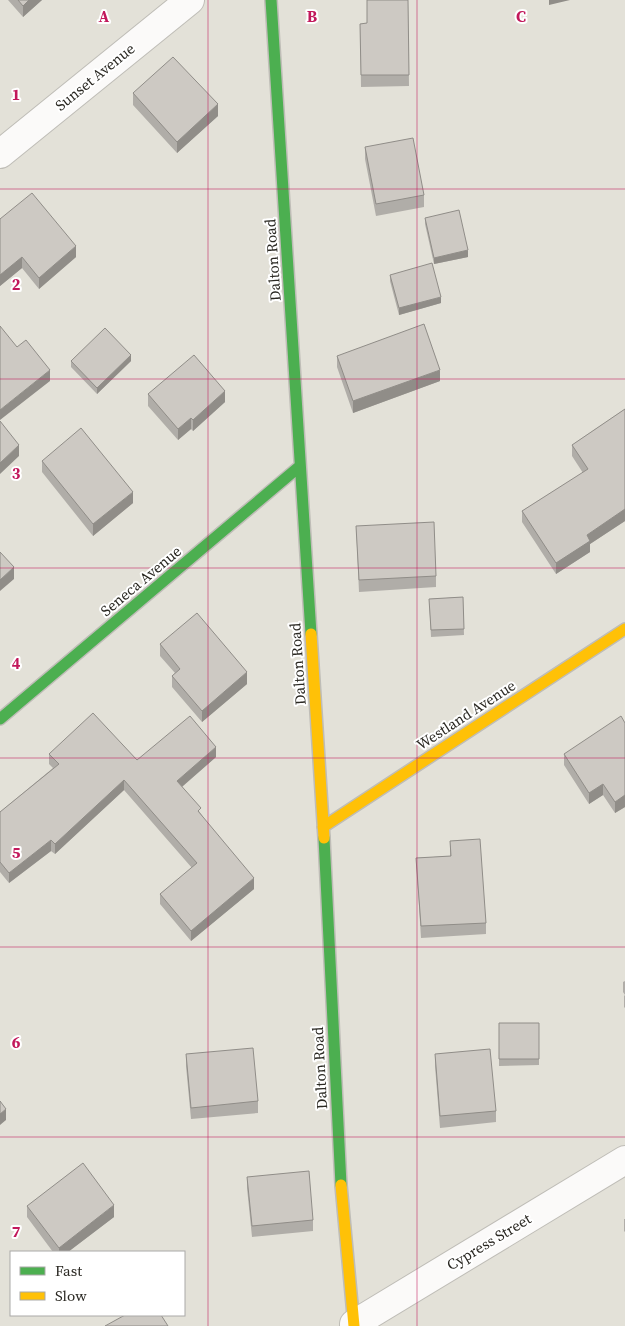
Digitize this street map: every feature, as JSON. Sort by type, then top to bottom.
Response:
[{"type":"street","name":"Sunset Avenue","points":[[0,154],[190,0]]},
{"type":"street","name":"Dalton Road","points":[[271,0],[323,826],[341,1183],[354,1325]]},
{"type":"street","name":"Seneca Avenue","points":[[0,719],[300,466]]},
{"type":"street","name":"Westland Avenue","points":[[323,826],[625,629]]},
{"type":"street","name":"Cypress Street","points":[[354,1325],[625,1160]]},
{"type":"building","points":[[18,0],[29,0],[23,6]]},
{"type":"building","points":[[367,0],[408,0],[409,75],[361,75],[360,24],[367,23]]},
{"type":"building","points":[[173,57],[218,104],[177,142],[133,93]]},
{"type":"building","points":[[413,138],[424,195],[376,204],[365,147]]},
{"type":"building","points":[[32,193],[76,246],[39,278],[22,257],[0,275],[0,219]]},
{"type":"building","points":[[459,210],[468,250],[434,258],[425,218]]},
{"type":"building","points":[[432,263],[441,297],[399,308],[390,275]]},
{"type":"building","points":[[424,324],[440,370],[353,401],[337,356]]},
{"type":"building","points":[[0,326],[17,347],[26,340],[50,370],[0,410]]},
{"type":"building","points":[[105,328],[131,355],[97,388],[71,361]]},
{"type":"building","points":[[194,355],[225,391],[193,420],[191,418],[178,429],[148,394]]},
{"type":"building","points":[[625,409],[625,509],[587,535],[590,541],[556,563],[522,511],[588,469],[572,445]]},
{"type":"building","points":[[0,421],[19,445],[0,463]]},
{"type":"building","points":[[81,428],[133,492],[93,524],[42,461]]},
{"type":"building","points":[[434,522],[436,576],[359,580],[356,526]]},
{"type":"building","points":[[0,552],[14,567],[0,580]]},
{"type":"building","points":[[463,597],[464,629],[431,630],[429,599]]},
{"type":"building","points":[[197,613],[247,672],[202,711],[172,676],[180,669],[160,644]]},
{"type":"building","points":[[93,713],[137,760],[190,716],[216,747],[177,781],[201,808],[198,811],[254,878],[191,931],[160,894],[197,863],[124,780],[55,844],[51,840],[9,873],[0,862],[0,812],[59,764],[49,754]]},
{"type":"building","points":[[621,716],[625,723],[625,795],[615,802],[603,784],[589,793],[564,754]]},
{"type":"building","points":[[480,839],[486,923],[421,926],[416,858],[451,856],[450,841]]},
{"type":"building","points":[[499,1023],[539,1023],[539,1059],[499,1059]]},
{"type":"building","points":[[253,1048],[258,1101],[191,1108],[186,1054]]},
{"type":"building","points":[[490,1049],[496,1111],[440,1116],[435,1054]]},
{"type":"building","points":[[0,1101],[6,1109],[0,1114]]},
{"type":"building","points":[[83,1163],[114,1205],[59,1248],[27,1206]]},
{"type":"building","points":[[309,1171],[313,1220],[252,1226],[247,1177]]},
{"type":"building","points":[[123,1316],[162,1316],[168,1326],[105,1326]]},
{"type":"traffic: fast","points":[[271,0],[311,634]]},
{"type":"traffic: fast","points":[[0,719],[300,466]]},
{"type":"traffic: fast","points":[[324,838],[341,1185]]},
{"type":"traffic: slow","points":[[323,827],[625,629]]},
{"type":"traffic: slow","points":[[311,634],[324,838]]},
{"type":"traffic: slow","points":[[341,1185],[354,1326]]}]
